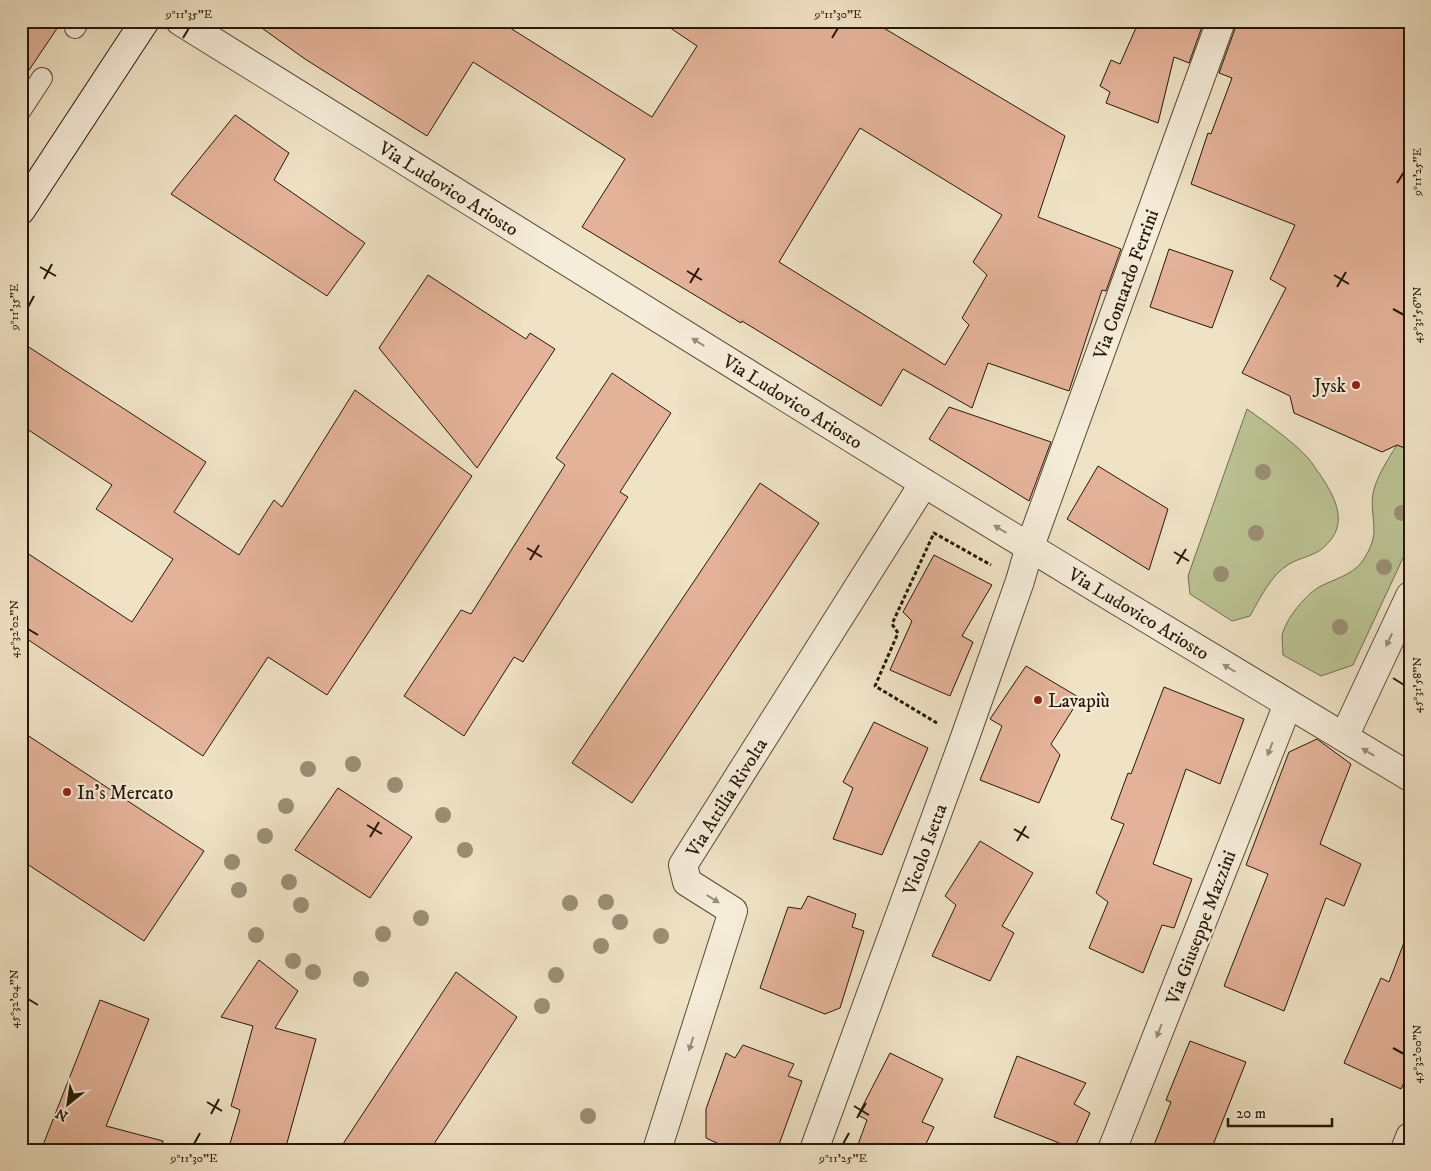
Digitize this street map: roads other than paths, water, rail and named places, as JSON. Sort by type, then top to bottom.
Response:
[{"type":"street","points":[[21,210],[145,21]]},
{"type":"street","name":"Via Ludovico Ariosto","points":[[180,21],[924,483],[1410,777]]},
{"type":"street","name":"Via Contardo Ferrini","points":[[1030,546],[1221,21]]},
{"type":"street","name":"Via Attilia Rivolta","points":[[657,1150],[733,911],[687,882],[683,865],[924,483]]},
{"type":"street","name":"Vicolo Isetta","points":[[814,1150],[964,740],[1020,581],[1030,546]]},
{"type":"street","points":[[1344,737],[1410,596]]},
{"type":"street","name":"Via Giuseppe Mazzini","points":[[1112,1150],[1288,704]]},
{"type":"street","points":[[1405,1150],[1410,1137]]},
{"type":"lane","points":[[21,110],[42,78]]},
{"type":"place","name":"Jysk","points":[[1356,385]]},
{"type":"place","name":"Lavapiù","points":[[1038,700]]},
{"type":"place","name":"In's Mercato","points":[[67,792]]}]
